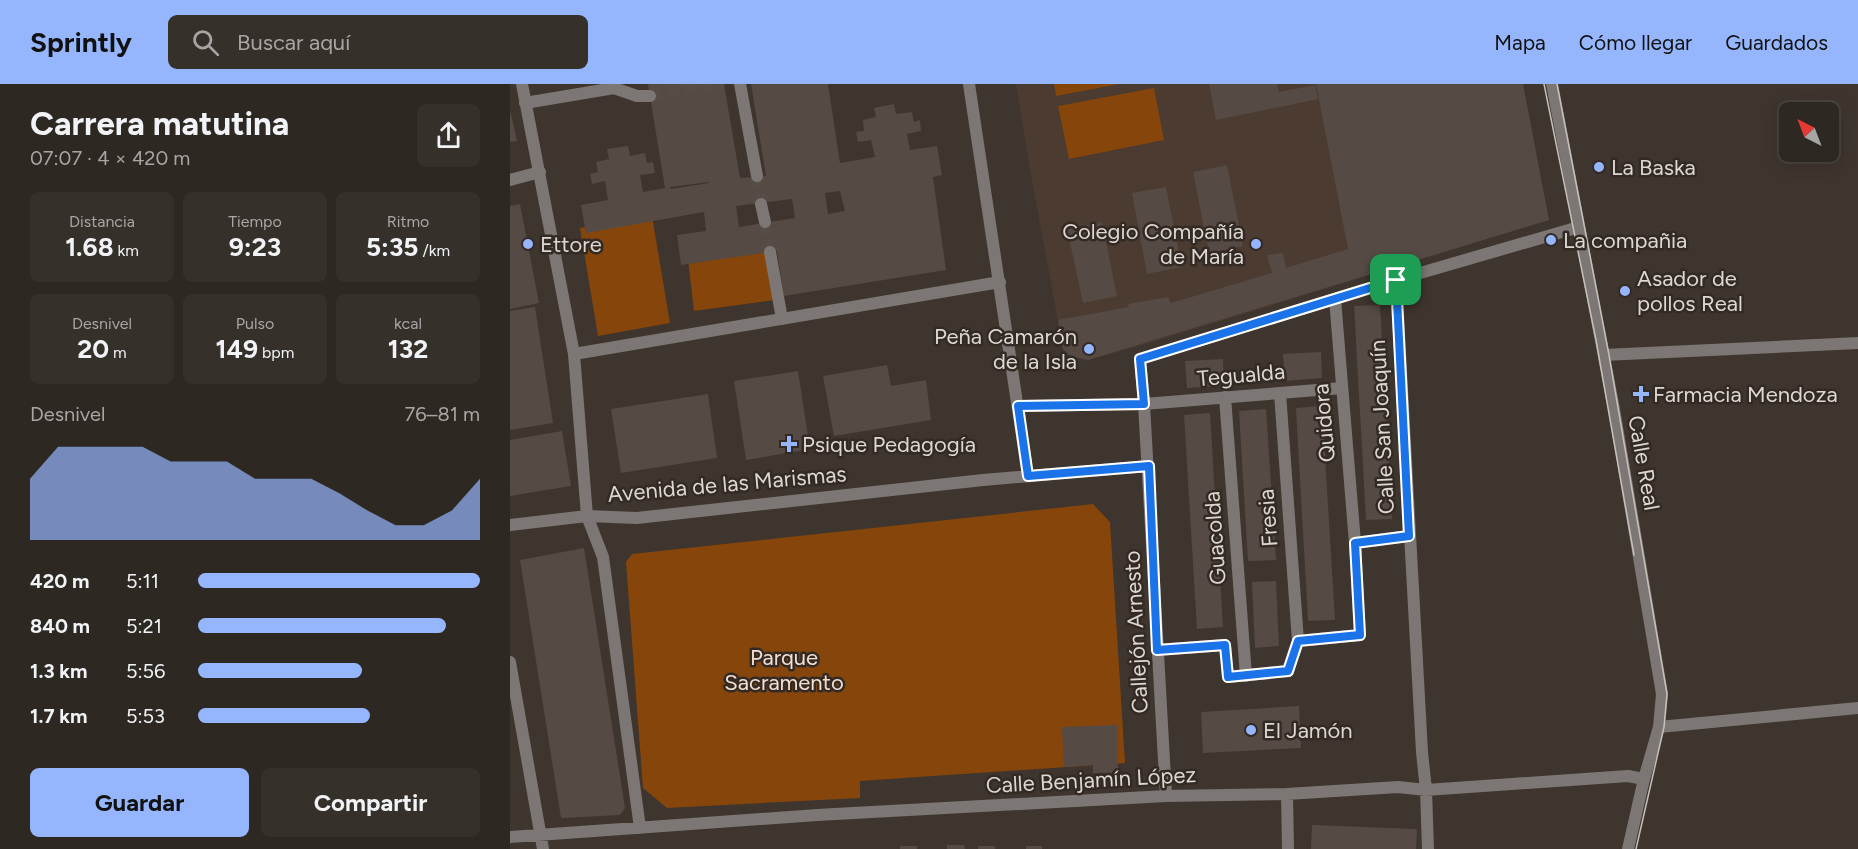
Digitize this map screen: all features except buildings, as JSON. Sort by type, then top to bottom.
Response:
[{"type":"street","points":[[522,84],[574,354],[587,516],[603,557],[640,828]]},
{"type":"street","points":[[740,84],[758,176]]},
{"type":"street","points":[[969,84],[1028,476]]},
{"type":"street","name":"Calle Real","points":[[1552,84],[1604,355],[1662,694],[1659,727],[1628,849]]},
{"type":"street","points":[[525,103],[614,88],[644,96]]},
{"type":"street","points":[[510,180],[540,172]]},
{"type":"street","points":[[761,204],[765,222]]},
{"type":"street","points":[[1149,466],[1140,359],[1396,280],[1579,227]]},
{"type":"street","points":[[770,252],[782,319]]},
{"type":"street","name":"Calle San Joaquín","points":[[1396,280],[1428,849]]},
{"type":"street","points":[[574,354],[1000,282]]},
{"type":"street","name":"Quidora","points":[[1298,641],[1360,635],[1355,543],[1335,299]]},
{"type":"street","points":[[1604,355],[1858,343]]},
{"type":"street","name":"Tegualda","points":[[1144,404],[1342,388]]},
{"type":"street","name":"Fresia","points":[[1280,393],[1298,641]]},
{"type":"street","name":"Guacolda","points":[[1225,397],[1246,676]]},
{"type":"street","points":[[1018,406],[1144,404]]},
{"type":"street","name":"Avenida de las Marismas","points":[[510,525],[587,516],[637,518],[1028,476],[1149,466]]},
{"type":"street","name":"Callejón Arnesto","points":[[1149,466],[1166,796]]},
{"type":"street","points":[[1355,543],[1409,536]]},
{"type":"street","points":[[1157,650],[1225,645],[1228,677],[1246,676],[1288,671],[1298,641]]},
{"type":"street","points":[[510,662],[543,849]]},
{"type":"street","points":[[1659,727],[1858,708]]},
{"type":"street","name":"Calle Benjamín López","points":[[510,837],[817,815],[1166,796],[1287,794],[1398,787],[1426,790],[1628,776],[1644,779]]},
{"type":"street","points":[[1287,794],[1288,849]]},
{"type":"shaded area","name":"Colegio Compañía de María","points":[[1016,84],[1523,84],[1549,220],[1139,346],[1088,360],[1079,359],[1070,356],[1063,349]]},
{"type":"green space","points":[[1054,84],[1119,84],[1056,96]]},
{"type":"green space","points":[[1154,88],[1164,140],[1069,159],[1058,106]]},
{"type":"green space","points":[[652,216],[670,323],[598,336],[580,228]]},
{"type":"green space","points":[[767,241],[774,300],[694,311],[687,251]]},
{"type":"green space","name":"Parque Sacramento","points":[[1093,504],[1110,522],[1125,763],[860,781],[860,798],[667,808],[643,788],[626,562],[632,554]]},
{"type":"tunnel","points":[[650,96],[710,84]]},
{"type":"tunnel","points":[[757,176],[761,204]]},
{"type":"tunnel","points":[[765,222],[770,252]]},
{"type":"tram line","points":[[1544,84],[1596,340],[1634,555]]},
{"type":"tram line","points":[[1557,84],[1609,355],[1667,694],[1664,727],[1636,849]]},
{"type":"place","name":"La Baska","points":[[1599,167]]},
{"type":"place","name":"La compañia","points":[[1551,240]]},
{"type":"place","name":"Ettore","points":[[528,244]]},
{"type":"place","name":"Colegio Compañía de María","points":[[1256,244]]},
{"type":"place","name":"Asador de pollos Real","points":[[1625,291]]},
{"type":"place","name":"Peña Camarón de la Isla","points":[[1089,349]]},
{"type":"place","name":"Farmacia Mendoza","points":[[1641,394]]},
{"type":"place","name":"Psique Pedagogía","points":[[789,444]]},
{"type":"place","name":"El Jamón","points":[[1251,730]]},
{"type":"route","points":[[1396,280],[1409,536],[1355,543],[1360,635],[1298,641],[1288,671],[1246,676],[1228,677],[1225,645],[1157,650],[1149,466],[1028,476],[1018,406],[1144,404],[1140,359],[1396,280]]}]
